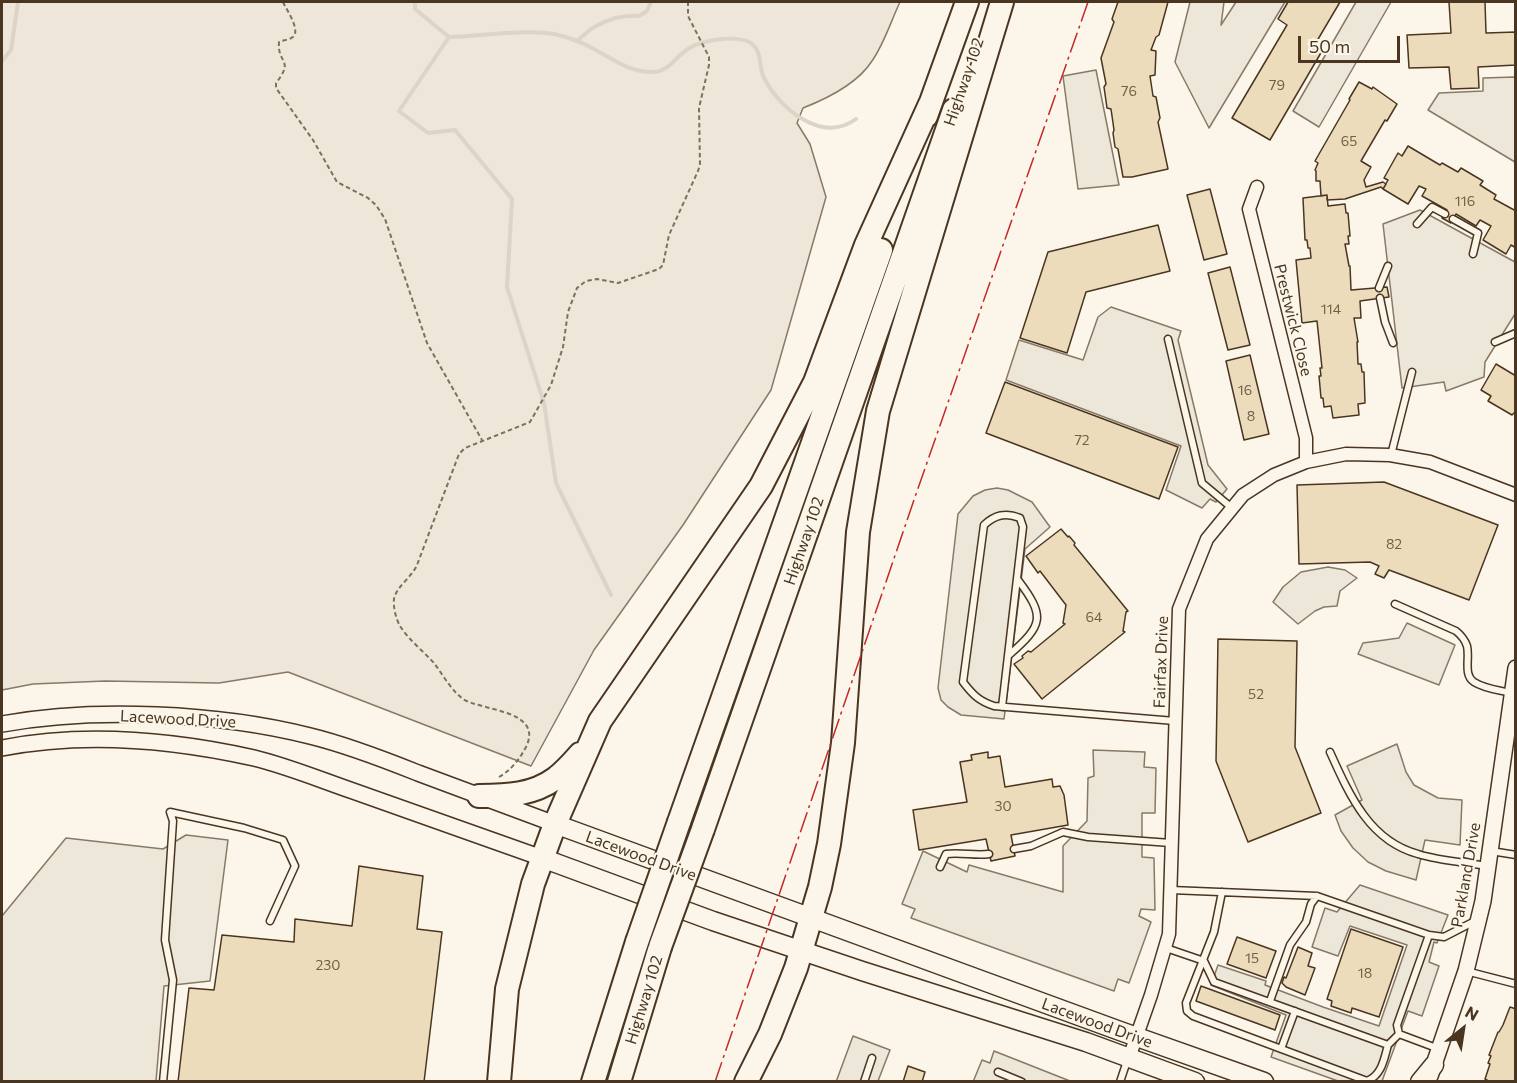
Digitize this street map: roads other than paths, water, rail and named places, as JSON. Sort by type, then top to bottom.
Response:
[{"type":"highway","name":"Highway 102","points":[[593,1082],[637,942],[967,2]]},
{"type":"highway","name":"Highway 102","points":[[619,1082],[660,947],[993,2]]},
{"type":"highway","points":[[746,1082],[770,1034],[801,949],[830,844],[846,698],[858,532],[878,411],[1002,2]]},
{"type":"highway","points":[[499,1082],[507,989],[533,884],[555,824],[588,747],[600,721],[761,486],[815,382],[866,245],[930,104]]},
{"type":"highway","points":[[479,796],[515,796],[533,790],[556,778],[588,747]]},
{"type":"main road","name":"Lacewood Drive","points":[[555,824],[1264,1082]]},
{"type":"main road","name":"Lacewood Drive","points":[[542,858],[676,908],[1195,1082]]},
{"type":"main road","points":[[1420,1082],[1434,1069]]},
{"type":"street","name":"Prestwick Close","points":[[1257,187],[1249,209],[1306,438],[1306,462]]},
{"type":"street","name":"Fairfax Drive","points":[[1129,1058],[1169,934],[1179,609],[1207,539],[1243,495],[1274,475],[1306,462],[1346,454],[1390,455],[1430,462],[1515,495]]},
{"type":"street","name":"Parkland Drive","points":[[1434,1069],[1466,971],[1478,919],[1489,859],[1515,668]]},
{"type":"street","name":"Lacewood Drive","points":[[2,724],[88,716],[149,715],[266,725],[313,736],[384,760],[555,824]]},
{"type":"street","name":"Lacewood Drive","points":[[2,748],[33,743],[104,740],[155,742],[234,754],[325,781],[542,858]]},
{"type":"lane","points":[[1417,224],[1432,207],[1445,214]]},
{"type":"lane","points":[[1453,219],[1478,233],[1473,254]]},
{"type":"lane","points":[[1379,288],[1388,266]]},
{"type":"lane","points":[[1380,298],[1385,322],[1393,343]]},
{"type":"lane","points":[[1495,342],[1515,333]]},
{"type":"lane","points":[[1168,339],[1202,483],[1232,508]]},
{"type":"lane","points":[[1390,455],[1412,372]]},
{"type":"lane","points":[[1002,707],[1023,527],[1020,518],[1013,515],[993,517],[984,525],[963,682],[980,701],[1002,707],[1175,721]]},
{"type":"lane","points":[[1008,656],[1026,640],[1034,628],[1037,616],[1036,606],[1017,580]]},
{"type":"lane","points":[[1395,604],[1456,631],[1464,638],[1467,646],[1468,675],[1472,681],[1484,687],[1512,693]]},
{"type":"lane","points":[[1330,752],[1351,798],[1379,833],[1398,846],[1418,854],[1489,859],[1515,855]]},
{"type":"lane","points":[[163,1082],[173,980],[165,940],[173,821],[170,812],[244,828],[283,840],[295,866],[270,921]]},
{"type":"lane","points":[[1014,849],[1031,846],[1063,832],[1088,837],[1171,843]]},
{"type":"lane","points":[[940,867],[946,854],[989,854]]},
{"type":"lane","points":[[1170,890],[1317,896],[1429,935],[1444,937],[1478,919]]},
{"type":"lane","points":[[1222,892],[1214,932],[1186,1003],[1186,1011],[1193,1016],[1367,1081],[1374,1078],[1380,1071],[1388,1045],[1399,1034]]},
{"type":"lane","points":[[1270,1001],[1290,945],[1306,922],[1311,903],[1317,896]]},
{"type":"lane","points":[[1429,935],[1397,1025],[1399,1034],[1434,1069]]},
{"type":"lane","points":[[1166,948],[1204,961],[1214,982],[1388,1045]]},
{"type":"lane","points":[[1466,971],[1515,984]]},
{"type":"lane","points":[[1281,1049],[1295,1011]]},
{"type":"lane","points":[[864,1082],[872,1058]]},
{"type":"lane","points":[[1120,1082],[1129,1058]]},
{"type":"lane","points":[[998,1072],[1022,1082]]},
{"type":"waterway","points":[[2,61],[11,50],[18,2]]},
{"type":"waterway","points":[[415,2],[415,9],[449,37],[399,111],[428,133],[455,130],[512,199],[507,287],[544,403],[556,483],[611,595]]},
{"type":"waterway","points":[[576,41],[593,27],[606,21],[639,16],[647,11],[651,2]]},
{"type":"waterway","points":[[450,37],[516,32],[554,34],[583,44],[630,68],[646,72],[664,69],[684,52],[701,43],[727,39],[743,40],[756,49],[762,73],[771,90],[780,101],[803,120],[830,128],[843,126],[856,119]]}]
